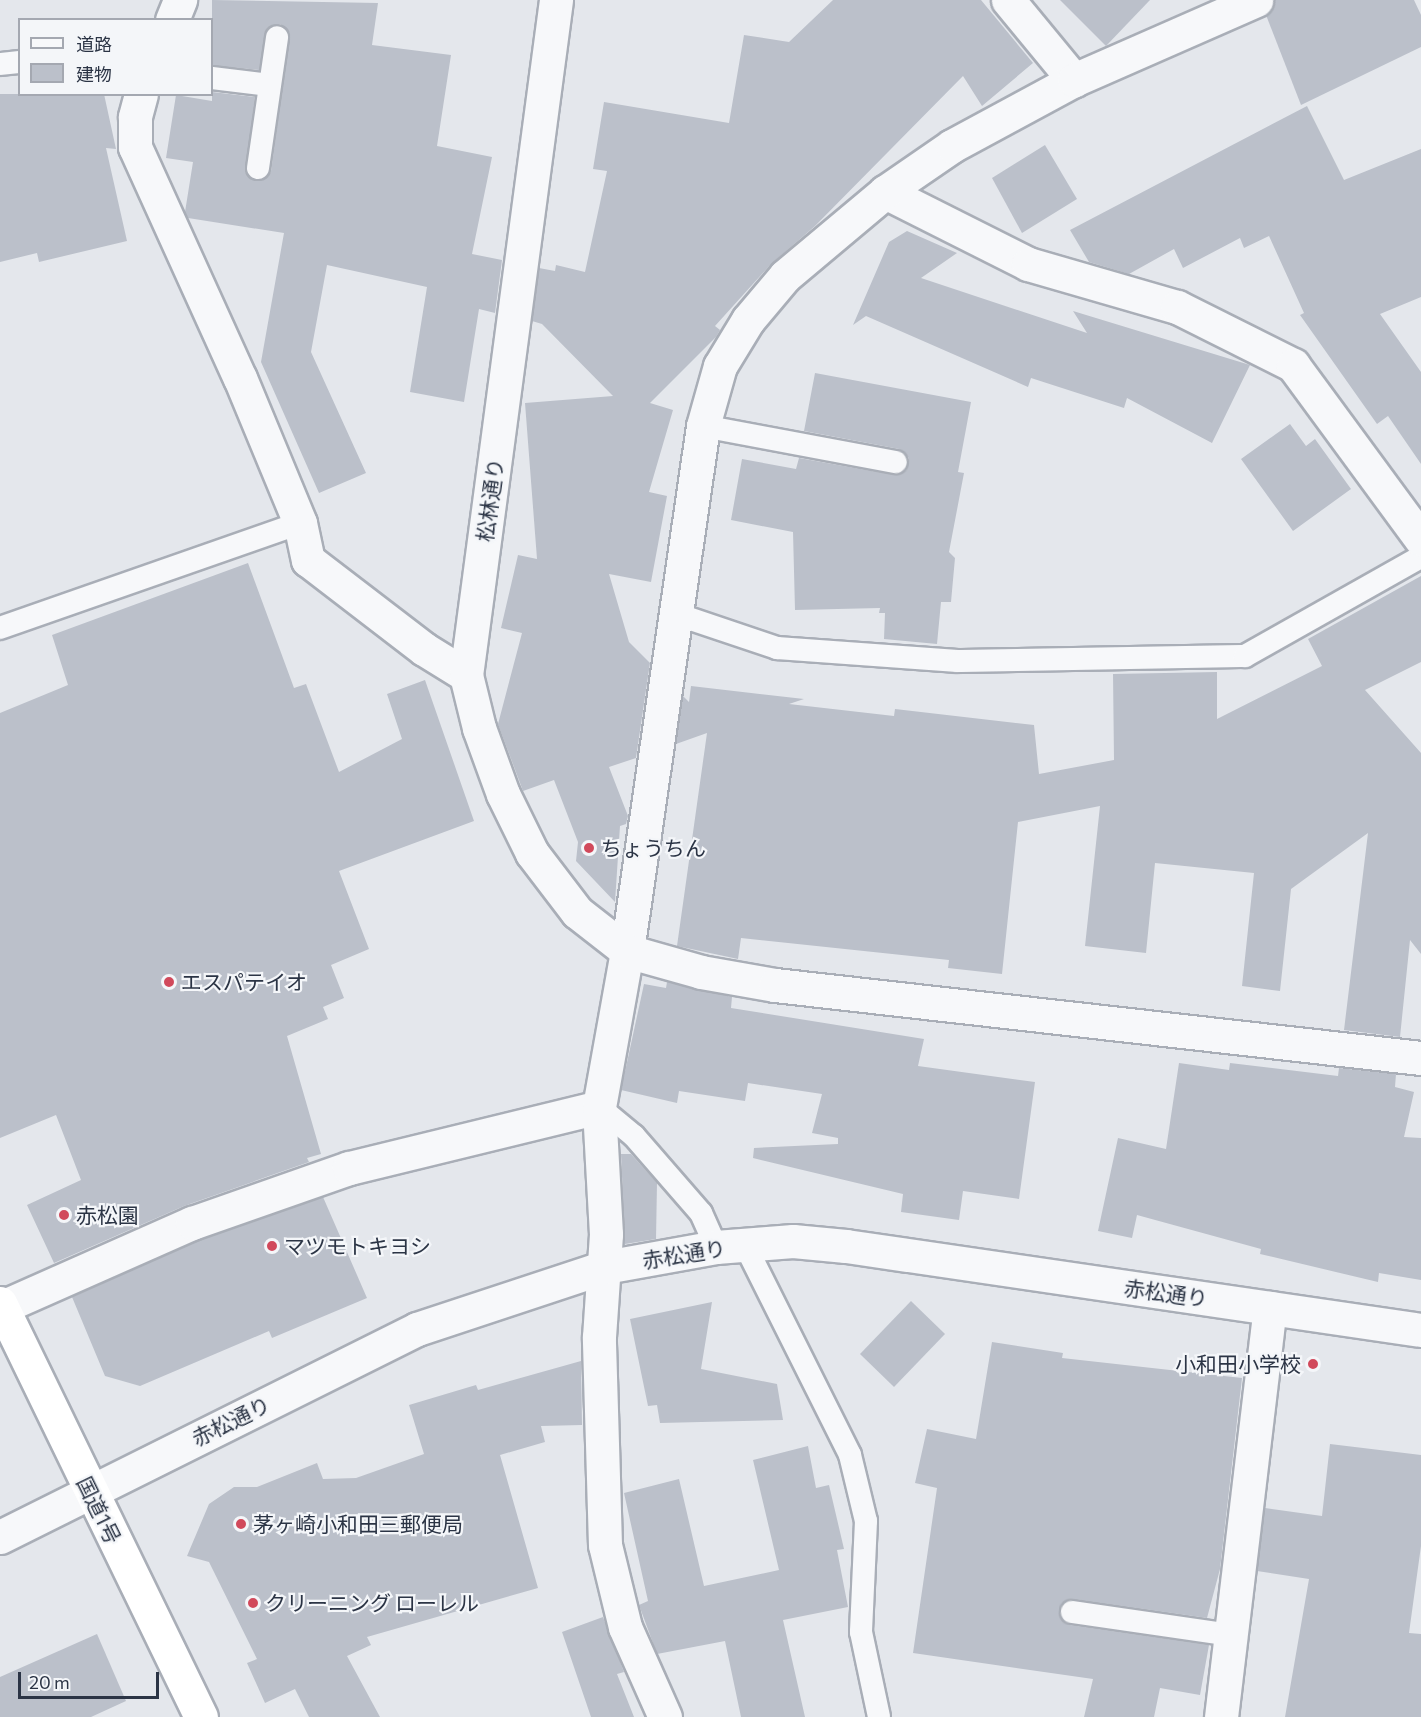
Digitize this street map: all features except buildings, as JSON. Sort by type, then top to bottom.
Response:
[{"type":"highway","name":"国道1号","points":[[1,1305],[201,1717]]},
{"type":"street","points":[[173,18],[180,0]]},
{"type":"street","name":"松林通り","points":[[556,0],[466,675],[479,728],[503,794],[532,853],[577,912],[627,951]]},
{"type":"street","points":[[1008,0],[1074,80]]},
{"type":"street","points":[[664,1717],[625,1627],[605,1545],[599,1338],[605,1267],[599,1107],[627,951],[703,426],[720,366],[748,320],[785,276],[885,192],[952,146],[1074,80],[1256,0]]},
{"type":"street","points":[[140,96],[135,117],[135,147],[240,378],[300,523],[308,560],[424,649],[466,675]]},
{"type":"street","points":[[885,192],[1028,264],[1177,307],[1293,365],[1421,539]]},
{"type":"street","points":[[627,951],[701,972],[775,985],[1421,1058]]},
{"type":"street","points":[[1,1305],[192,1222],[349,1167],[599,1107]]},
{"type":"street","name":"赤松通り","points":[[0,1537],[417,1329],[605,1267],[730,1246],[794,1241],[846,1246],[1421,1330]]},
{"type":"street","points":[[1221,1717],[1270,1308]]},
{"type":"lane","points":[[258,168],[278,37]]},
{"type":"lane","points":[[0,64],[18,62]]},
{"type":"lane","points":[[213,78],[270,85]]},
{"type":"lane","points":[[703,426],[896,462]]},
{"type":"lane","points":[[0,628],[300,523]]},
{"type":"lane","points":[[676,614],[777,648],[958,661],[1245,656],[1421,557]]},
{"type":"lane","points":[[599,1107],[634,1136],[730,1246],[850,1455],[866,1521],[861,1632],[879,1717]]},
{"type":"lane","points":[[1072,1612],[1231,1635]]},
{"type":"place","name":"ちょうちん","points":[[589,848]]},
{"type":"place","name":"エスパテイオ","points":[[169,982]]},
{"type":"place","name":"赤松園","points":[[64,1215]]},
{"type":"place","name":"マツモトキヨシ","points":[[272,1246]]},
{"type":"place","name":"小和田小学校","points":[[1313,1364]]},
{"type":"place","name":"茅ヶ崎小和田三郵便局","points":[[241,1524]]},
{"type":"place","name":"クリーニング ローレル","points":[[253,1603]]}]
